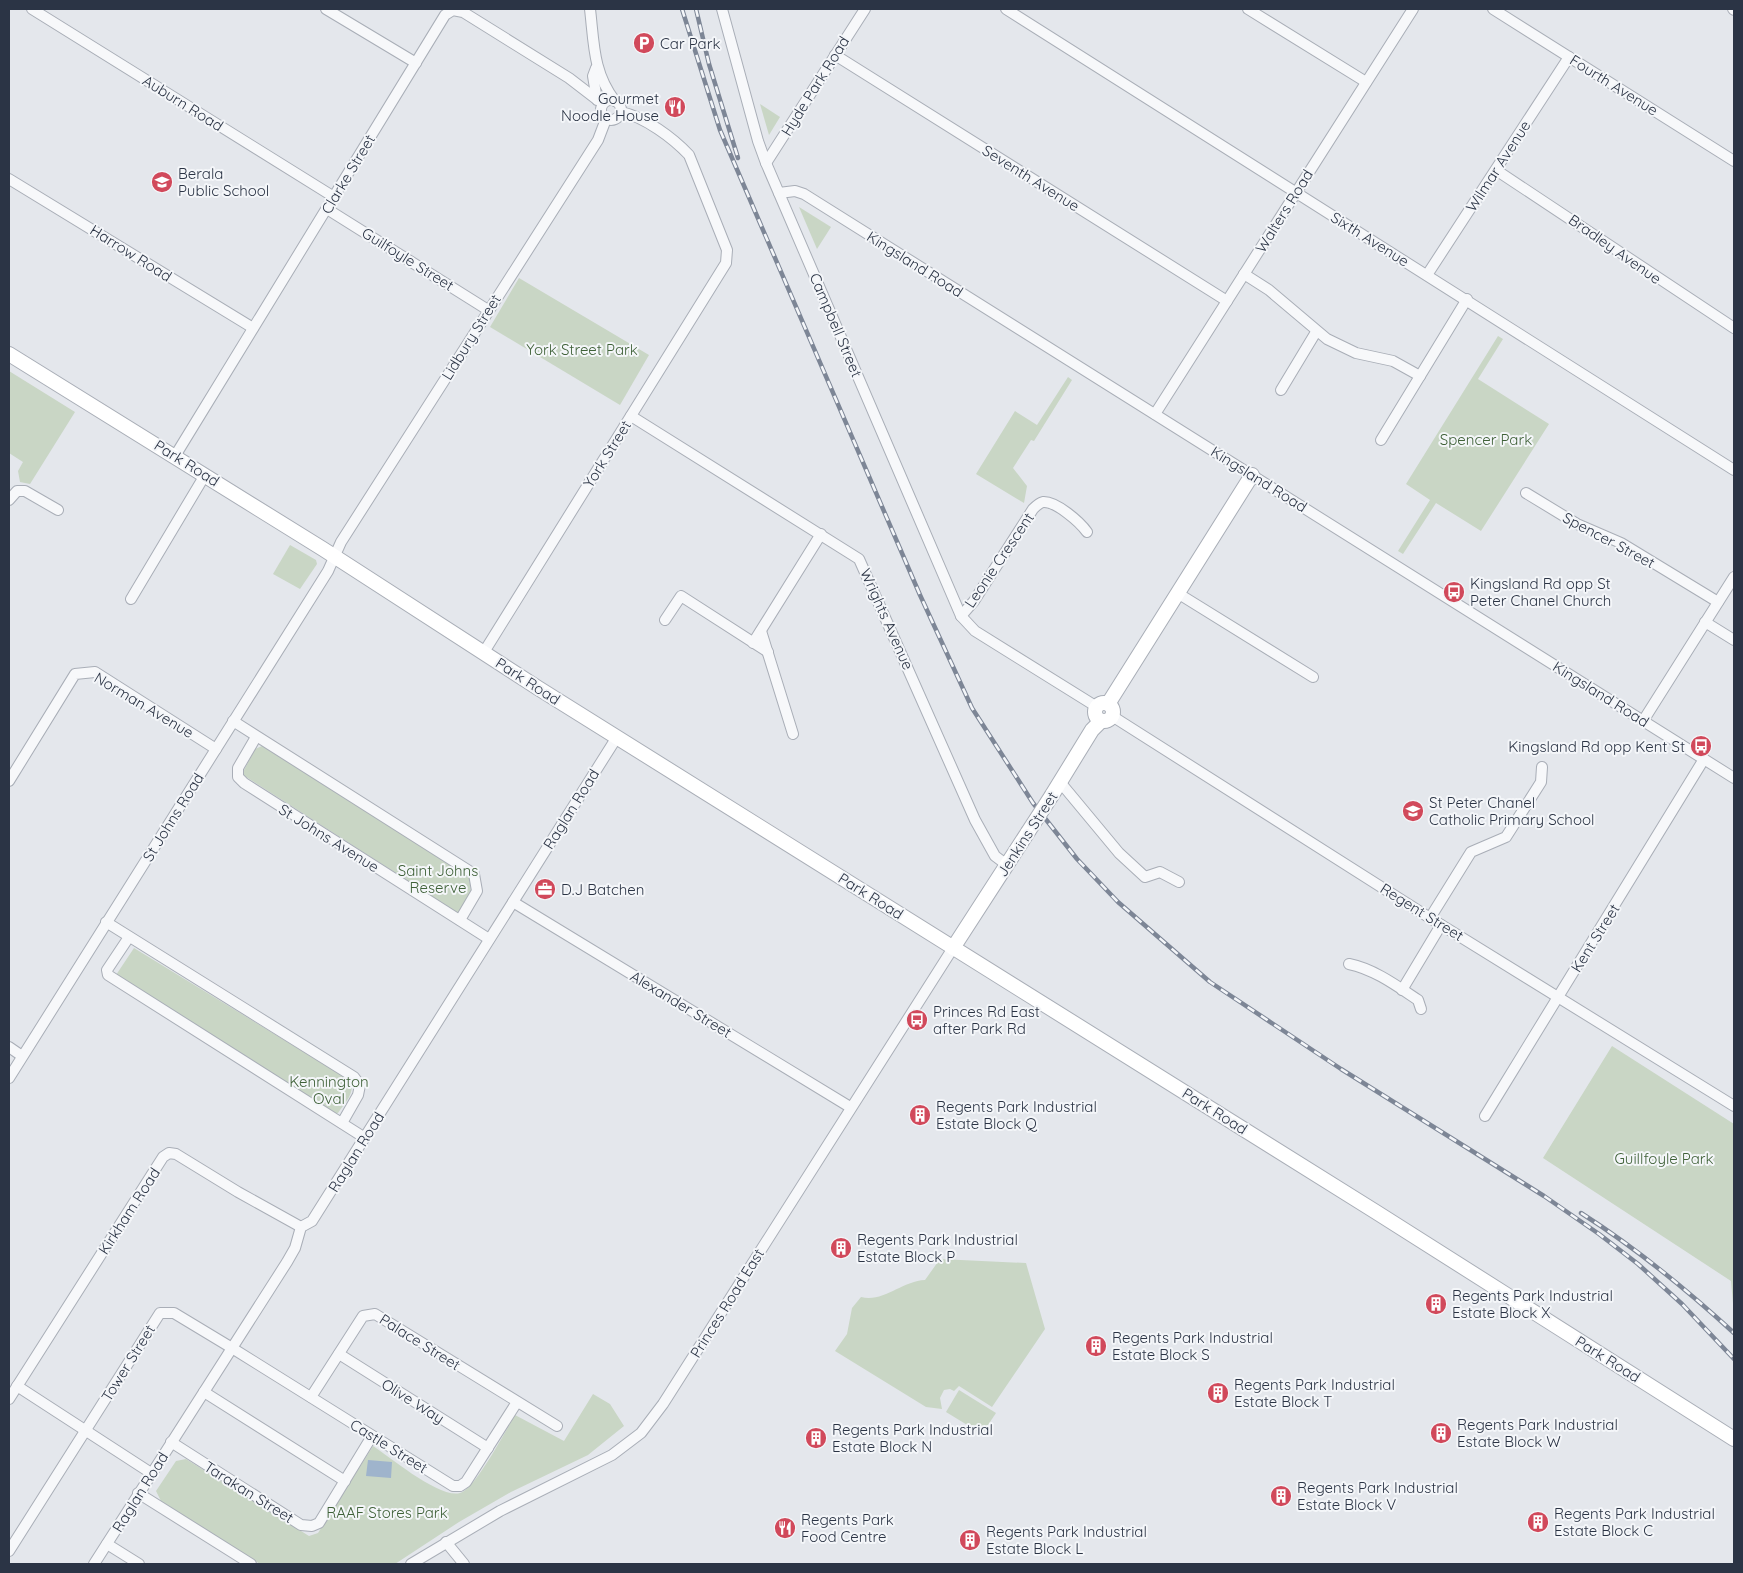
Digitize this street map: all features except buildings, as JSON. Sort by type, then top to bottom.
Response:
[{"type":"main road","name":"Park Road","points":[[9,354],[335,556],[617,737],[1734,1439]]},
{"type":"main road","name":"Jenkins Street","points":[[953,948],[1052,796],[1252,475]]},
{"type":"street","name":"Auburn Road","points":[[32,9],[334,197]]},
{"type":"street","points":[[326,9],[416,63]]},
{"type":"street","points":[[590,9],[595,72],[601,113],[606,119],[616,119],[621,112],[621,106],[615,101],[595,72]]},
{"type":"street","name":"Campbell Street","points":[[722,9],[758,141],[766,163],[961,616],[975,631]]},
{"type":"street","name":"Hyde Park Road","points":[[766,163],[865,9]]},
{"type":"street","name":"Sixth Avenue","points":[[1006,9],[1733,466]]},
{"type":"street","points":[[1248,9],[1366,82]]},
{"type":"street","name":"Walters Road","points":[[1155,414],[1413,9]]},
{"type":"street","name":"Fourth Avenue","points":[[1493,9],[1734,162]]},
{"type":"street","name":"Clarke Street","points":[[175,456],[445,15],[453,10],[458,10],[569,78],[599,101]]},
{"type":"street","name":"Seventh Avenue","points":[[835,55],[1227,301]]},
{"type":"street","name":"Wilmar Avenue","points":[[1428,275],[1569,57]]},
{"type":"street","points":[[569,78],[586,81],[595,72]]},
{"type":"street","points":[[599,101],[615,101]]},
{"type":"street","name":"York Street","points":[[484,652],[723,270],[728,256],[689,155],[679,145],[635,116],[621,112]]},
{"type":"street","name":"Lidbury Street","points":[[335,556],[341,542],[598,140],[606,119]]},
{"type":"street","name":"Bradley Avenue","points":[[1496,170],[1734,328]]},
{"type":"street","name":"Harrow Road","points":[[9,179],[253,328]]},
{"type":"street","name":"Kingsland Road","points":[[779,194],[795,191],[804,194],[1734,778]]},
{"type":"street","name":"Guilfoyle Street","points":[[327,209],[488,310]]},
{"type":"street","points":[[1244,274],[1269,290],[1316,332],[1356,353],[1393,361],[1420,376]]},
{"type":"street","points":[[1381,440],[1467,299]]},
{"type":"street","points":[[1281,390],[1316,332]]},
{"type":"street","name":"Wrights Avenue","points":[[631,416],[855,555],[863,564],[975,820],[995,856],[1007,865]]},
{"type":"street","points":[[131,599],[205,475]]},
{"type":"street","points":[[9,500],[16,491],[25,491],[58,510]]},
{"type":"street","name":"Spencer Street","points":[[1526,493],[1577,524],[1621,543],[1718,602]]},
{"type":"street","name":"Leonie Crescent","points":[[961,616],[974,601],[1038,504],[1049,503],[1079,520],[1087,532]]},
{"type":"street","points":[[753,643],[821,534]]},
{"type":"street","name":"St Johns Road","points":[[9,1078],[335,556]]},
{"type":"street","points":[[1643,721],[1734,577]]},
{"type":"street","points":[[1178,594],[1313,677]]},
{"type":"street","points":[[665,620],[680,596],[768,652]]},
{"type":"street","points":[[1705,622],[1734,640]]},
{"type":"street","points":[[761,631],[793,734]]},
{"type":"street","name":"Regent Street","points":[[975,631],[1441,925],[1559,996],[1734,1106]]},
{"type":"street","name":"Norman Avenue","points":[[9,781],[74,674],[95,672],[216,749]]},
{"type":"street","points":[[233,721],[474,874],[477,891],[460,920]]},
{"type":"street","name":"St Johns Avenue","points":[[256,737],[238,768],[238,777],[244,784],[489,938]]},
{"type":"street","name":"Raglan Road","points":[[94,1564],[295,1248],[301,1227],[312,1221],[617,737]]},
{"type":"street","name":"Kent Street","points":[[1485,1116],[1704,759]]},
{"type":"street","points":[[1430,918],[1471,852],[1506,837],[1541,782],[1542,767]]},
{"type":"street","points":[[1060,782],[1119,853],[1145,877],[1160,872],[1179,882]]},
{"type":"street","name":"Alexander Street","points":[[512,902],[850,1107]]},
{"type":"street","points":[[106,922],[354,1077],[360,1084],[358,1095],[342,1123]]},
{"type":"street","points":[[1402,990],[1441,925]]},
{"type":"street","points":[[129,937],[107,970],[108,975],[365,1138]]},
{"type":"street","name":"Princes Road East","points":[[412,1564],[500,1510],[602,1461],[641,1433],[663,1404],[850,1107],[953,948]]},
{"type":"street","points":[[1349,964],[1364,967],[1402,990],[1418,1000],[1421,1009]]},
{"type":"street","points":[[9,1047],[22,1056]]},
{"type":"street","name":"Kirkham Road","points":[[9,1399],[163,1157],[169,1153],[176,1154],[238,1192],[301,1227]]},
{"type":"street","name":"Tower Street","points":[[86,1431],[160,1313],[174,1314],[232,1348]]},
{"type":"street","name":"Palace Street","points":[[311,1397],[363,1316],[375,1314],[557,1426]]},
{"type":"street","name":"Castle Street","points":[[232,1348],[453,1486],[460,1486],[466,1482],[517,1402]]},
{"type":"street","name":"Olive Way","points":[[339,1354],[488,1448]]},
{"type":"street","points":[[17,1386],[151,1473]]},
{"type":"street","points":[[204,1392],[345,1481]]},
{"type":"street","points":[[9,1551],[86,1431]]},
{"type":"street","name":"Tarakan Street","points":[[171,1442],[307,1526],[319,1523],[372,1436]]},
{"type":"street","points":[[138,1493],[251,1564]]},
{"type":"street","points":[[446,1542],[464,1564]]},
{"type":"street","points":[[107,1544],[139,1564]]},
{"type":"green space","points":[[760,104],[780,117],[769,135]]},
{"type":"green space","points":[[799,207],[831,227],[817,249]]},
{"type":"green space","name":"York Street Park","points":[[519,278],[649,355],[620,405],[490,327]]},
{"type":"green space","name":"Spencer Park","points":[[1498,336],[1503,339],[1478,379],[1549,424],[1481,531],[1436,503],[1403,554],[1398,551],[1430,500],[1406,484]]},
{"type":"green space","points":[[9,371],[75,412],[30,484],[20,482],[18,471],[23,462],[9,453]]},
{"type":"green space","points":[[1068,377],[1072,380],[1034,441],[1031,440],[1013,468],[1027,486],[1024,503],[976,474],[1015,411],[1037,425]]},
{"type":"green space","points":[[290,545],[316,560],[317,564],[300,589],[273,574]]},
{"type":"green space","name":"Saint Johns Reserve","points":[[262,746],[469,876],[471,892],[458,913],[243,775],[255,749]]},
{"type":"green space","name":"Kennington Oval","points":[[134,948],[351,1081],[352,1090],[338,1113],[334,1114],[116,975]]},
{"type":"green space","name":"Guillfoyle Park","points":[[1612,1046],[1734,1124],[1734,1315],[1731,1281],[1543,1158]]},
{"type":"green space","points":[[940,1259],[1026,1263],[1045,1329],[992,1407],[959,1386],[954,1391],[950,1389],[944,1390],[940,1398],[942,1409],[926,1407],[835,1351],[847,1334],[852,1308],[861,1297],[869,1298],[885,1295],[908,1284],[925,1280]]},
{"type":"green space","points":[[959,1390],[996,1413],[982,1434],[946,1412]]},
{"type":"green space","name":"RAAF Stores Park","points":[[593,1394],[610,1404],[624,1426],[588,1455],[511,1492],[459,1522],[395,1564],[260,1564],[161,1501],[156,1491],[176,1461],[186,1459],[309,1536],[318,1533],[373,1446],[428,1484],[440,1490],[460,1493],[482,1471],[515,1415],[564,1441]]},
{"type":"water","points":[[368,1460],[392,1462],[391,1478],[366,1476]]},
{"type":"railway","points":[[682,9],[720,130],[920,595],[972,708],[1033,803],[1077,859],[1118,902],[1210,982],[1341,1069],[1544,1196],[1599,1234],[1638,1264],[1682,1304],[1734,1359]]},
{"type":"railway","points":[[696,9],[709,64],[738,158]]},
{"type":"railway","points":[[1581,1213],[1621,1240],[1660,1270],[1734,1333]]},
{"type":"place","name":"Car Park","points":[[644,43]]},
{"type":"place","name":"Gourmet Noodle House","points":[[675,107]]},
{"type":"place","name":"Berala Public School","points":[[162,182]]},
{"type":"place","name":"Kingsland Rd opp St Peter Chanel Church","points":[[1454,592]]},
{"type":"place","name":"Kingsland Rd opp Kent St","points":[[1701,746]]},
{"type":"place","name":"St Peter Chanel Catholic Primary School","points":[[1413,811]]},
{"type":"place","name":"D.J Batchen","points":[[545,889]]},
{"type":"place","name":"Princes Rd East after Park Rd","points":[[917,1020]]},
{"type":"place","name":"Regents Park Industrial Estate Block Q","points":[[920,1115]]},
{"type":"place","name":"Regents Park Industrial Estate Block P","points":[[841,1248]]},
{"type":"place","name":"Regents Park Industrial Estate Block X","points":[[1436,1304]]},
{"type":"place","name":"Regents Park Industrial Estate Block S","points":[[1096,1346]]},
{"type":"place","name":"Regents Park Industrial Estate Block T","points":[[1218,1393]]},
{"type":"place","name":"Regents Park Industrial Estate Block W","points":[[1441,1433]]},
{"type":"place","name":"Regents Park Industrial Estate Block N","points":[[816,1438]]},
{"type":"place","name":"Regents Park Industrial Estate Block V","points":[[1281,1496]]},
{"type":"place","name":"Regents Park Industrial Estate Block C","points":[[1538,1522]]},
{"type":"place","name":"Regents Park Food Centre","points":[[785,1528]]},
{"type":"place","name":"Regents Park Industrial Estate Block L","points":[[970,1540]]}]
